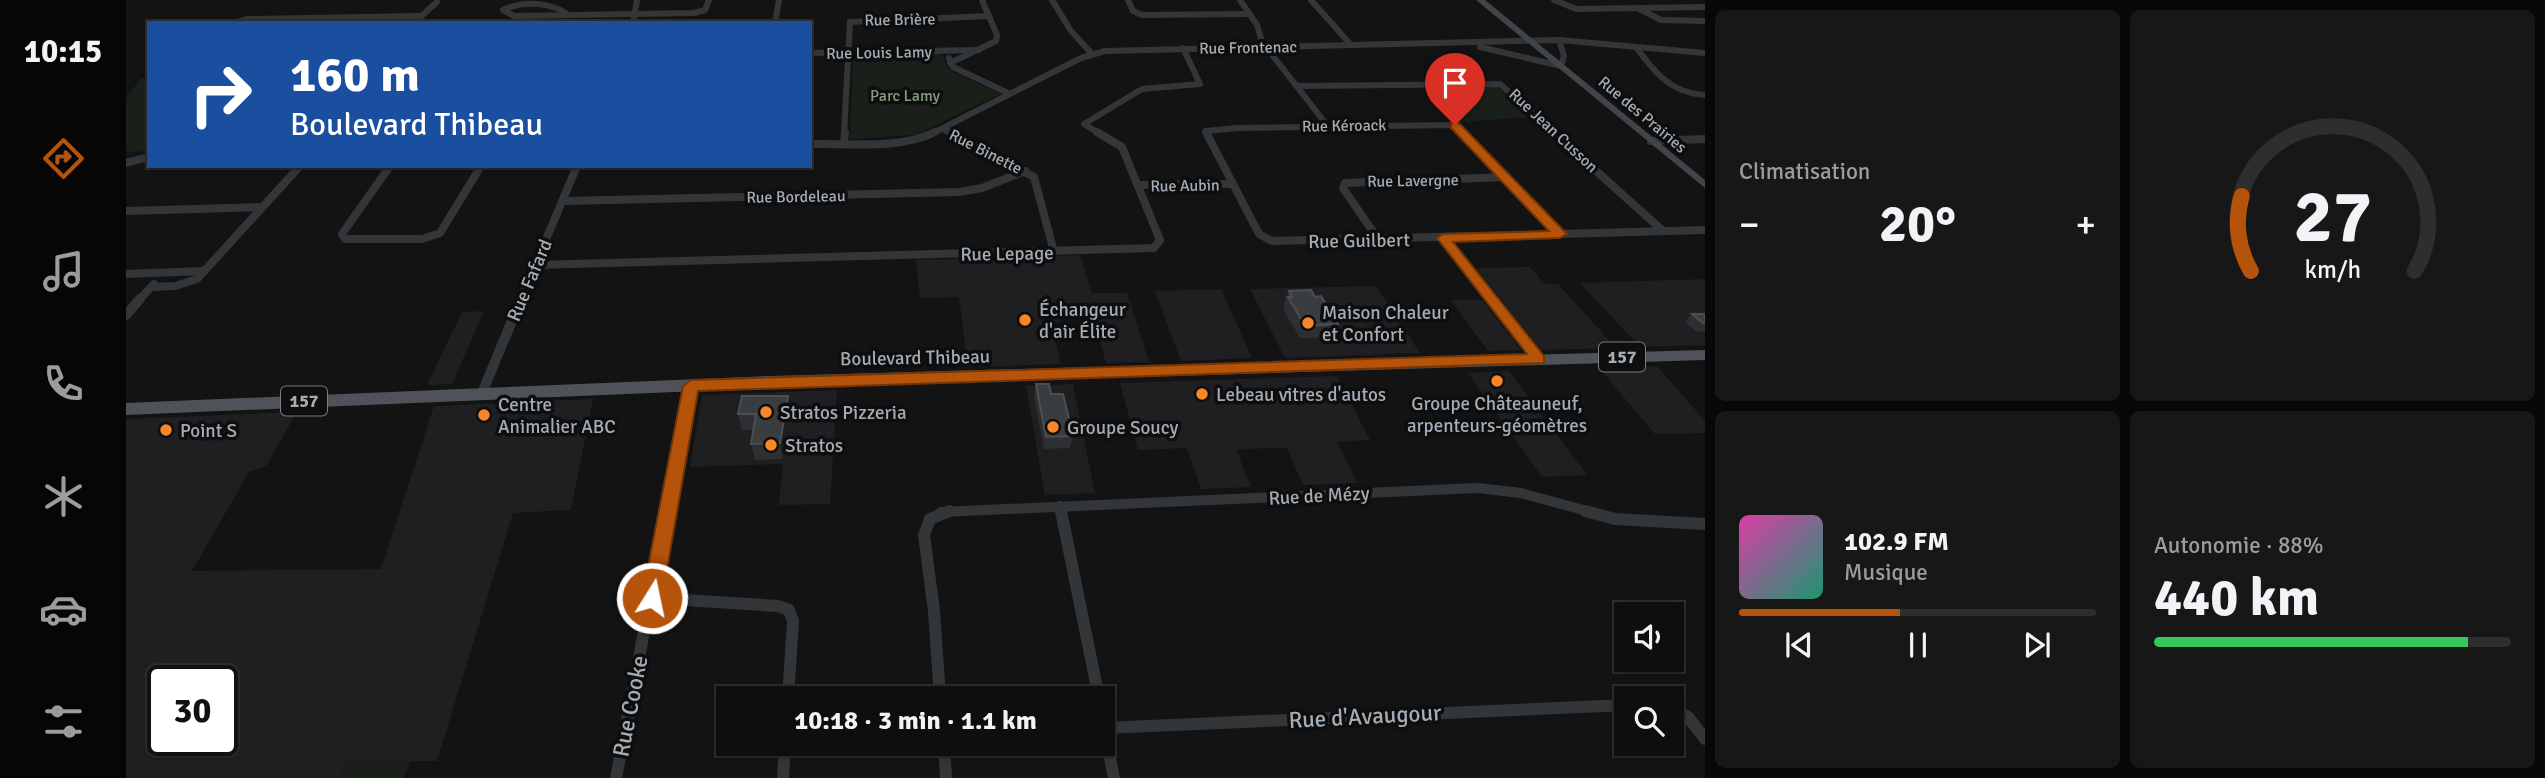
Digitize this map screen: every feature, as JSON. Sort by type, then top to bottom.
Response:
[{"type":"main road","name":"Rue des Prairies","points":[[1480,0],[1705,185]]},
{"type":"main road","name":"Boulevard Thibeau","points":[[126,409],[482,393],[1705,355]]},
{"type":"street","points":[[633,21],[637,0]]},
{"type":"street","points":[[569,15],[561,9],[530,2],[513,3],[503,10],[514,16],[634,14],[697,12],[706,8],[709,0]]},
{"type":"street","points":[[775,21],[779,0]]},
{"type":"street","points":[[979,50],[997,40],[982,0]]},
{"type":"street","points":[[1052,0],[1075,36],[1092,54]]},
{"type":"street","points":[[1128,0],[1133,11],[1144,16],[1250,14]]},
{"type":"street","points":[[1240,0],[1257,24],[1259,38],[1327,125]]},
{"type":"street","points":[[1311,0],[1351,45]]},
{"type":"street","points":[[1553,0],[1573,9],[1705,7]]},
{"type":"street","points":[[416,21],[437,2]]},
{"type":"street","points":[[1637,8],[1661,20],[1705,21]]},
{"type":"street","points":[[240,21],[420,16]]},
{"type":"street","name":"Rue Brière","points":[[844,143],[849,23],[853,20],[989,16]]},
{"type":"street","points":[[1559,40],[1564,56],[1561,66]]},
{"type":"street","name":"Rue Frontenac","points":[[812,144],[910,141],[943,129],[1092,54],[1182,48],[1559,40],[1705,52]]},
{"type":"street","name":"Rue des Prairies","points":[[1448,43],[1530,57],[1561,66]]},
{"type":"street","points":[[1636,47],[1657,76],[1674,89],[1688,95],[1705,95]]},
{"type":"street","name":"Rue Lepage","points":[[534,265],[1054,252],[1148,249],[1157,246],[1160,240],[1120,145],[1088,130],[1084,124],[1142,89],[1200,84],[1182,48]]},
{"type":"street","name":"Rue Louis Lamy","points":[[812,53],[979,50]]},
{"type":"street","name":"Rue Louis Lamy","points":[[950,63],[979,50]]},
{"type":"street","name":"Rue Louis Lamy","points":[[947,51],[950,63],[1010,94]]},
{"type":"street","name":"Rue Jean Cusson","points":[[1297,86],[1502,85],[1662,231]]},
{"type":"street","name":"Rue Kéroack","points":[[1266,239],[1259,234],[1231,184],[1206,134],[1207,130],[1327,125],[1454,125],[1560,234]]},
{"type":"street","name":"Rue Binette","points":[[943,129],[1025,171],[1037,183],[1054,252]]},
{"type":"street","points":[[1651,141],[1705,139]]},
{"type":"street","points":[[126,163],[147,157]]},
{"type":"street","points":[[151,287],[187,283],[204,271],[298,168]]},
{"type":"street","points":[[389,168],[342,234],[345,239],[422,239],[436,235],[446,228],[480,168]]},
{"type":"street","name":"Rue Fafard","points":[[482,393],[576,168]]},
{"type":"street","name":"Rue Bordeleau","points":[[563,201],[959,192],[986,187],[1025,171]]},
{"type":"street","name":"Rue Lavergne","points":[[1378,239],[1343,188],[1345,183],[1507,177]]},
{"type":"street","name":"Rue Aubin","points":[[1139,186],[1231,184]]},
{"type":"street","points":[[126,211],[262,207]]},
{"type":"street","name":"Rue Guilbert","points":[[1266,239],[1276,242],[1705,230]]},
{"type":"street","points":[[1443,238],[1539,359]]},
{"type":"street","points":[[126,274],[204,271]]},
{"type":"street","points":[[126,315],[163,273]]},
{"type":"street","name":"Rue Cooke","points":[[616,778],[691,386]]},
{"type":"street","name":"Rue de Mézy","points":[[939,686],[934,611],[924,534],[930,519],[951,510],[1478,488],[1521,493],[1615,519],[1700,524]]},
{"type":"street","points":[[1060,506],[1096,686]]},
{"type":"street","points":[[1700,524],[1705,536]]},
{"type":"street","points":[[652,598],[778,606],[789,610],[793,621],[789,686]]},
{"type":"street","name":"Rue d'Avaugour","points":[[1115,723],[1614,705]]},
{"type":"street","points":[[1684,715],[1705,739]]},
{"type":"street","points":[[783,778],[784,756]]},
{"type":"street","points":[[945,756],[946,778]]},
{"type":"street","points":[[1110,756],[1114,778]]},
{"type":"shaded area","points":[[1080,255],[1092,293],[1127,293],[1149,362],[1106,363],[1093,317],[1059,317],[1060,322],[1051,323],[1061,364],[968,367],[959,297],[920,298],[916,260]]},
{"type":"shaded area","points":[[1530,267],[1545,284],[1558,284],[1616,348],[1541,350],[1476,268]]},
{"type":"shaded area","points":[[1705,279],[1705,345],[1640,347],[1580,283]]},
{"type":"shaded area","points":[[1376,286],[1420,353],[1285,358],[1250,289]]},
{"type":"shaded area","points":[[1221,289],[1252,358],[1181,361],[1155,291]]},
{"type":"shaded area","points":[[1451,300],[1482,300],[1521,350],[1488,351]]},
{"type":"shaded area","points":[[484,311],[452,384],[427,385],[462,312]]},
{"type":"shaded area","points":[[1657,366],[1705,421],[1705,433],[1655,434],[1599,368]]},
{"type":"shaded area","points":[[1509,371],[1587,475],[1542,477],[1468,373]]},
{"type":"shaded area","points":[[1337,376],[1370,440],[1337,442],[1357,483],[1303,485],[1287,448],[1236,449],[1251,487],[1201,489],[1187,448],[1138,450],[1120,383]]},
{"type":"shaded area","points":[[1073,384],[1095,493],[1045,495],[1026,386]]},
{"type":"shaded area","points":[[837,390],[830,504],[779,505],[783,464],[690,467],[702,395]]},
{"type":"shaded area","points":[[593,399],[571,510],[513,513],[437,761],[346,762],[340,778],[126,778],[126,419],[297,412],[266,466],[249,472],[192,571],[381,569],[434,406]]},
{"type":"green space","name":"Parc Lamy","points":[[941,53],[948,69],[1000,94],[915,135],[850,139],[853,55]]},
{"type":"green space","points":[[141,78],[147,78],[147,151],[126,151],[126,98]]},
{"type":"green space","points":[[1496,86],[1527,114],[1535,113],[1528,114],[1531,117],[1461,122],[1431,87]]},
{"type":"green space","points":[[410,761],[404,778],[340,778],[346,762]]},
{"type":"building","points":[[1311,290],[1315,297],[1321,296],[1338,324],[1305,326],[1288,297],[1292,297],[1289,291]]},
{"type":"building","points":[[1692,314],[1705,314],[1705,323],[1703,323]]},
{"type":"building","points":[[1036,384],[1049,384],[1051,394],[1063,394],[1073,436],[1046,437]]},
{"type":"building","points":[[742,396],[788,396],[780,443],[751,444],[756,414],[738,414]]},
{"type":"place","name":"Échangeur d'air Élite","points":[[1025,320]]},
{"type":"place","name":"Maison Chaleur et Confort","points":[[1308,323]]},
{"type":"place","name":"Groupe Châteauneuf, arpenteurs-géomètres","points":[[1497,381]]},
{"type":"place","name":"Lebeau vitres d'autos","points":[[1202,394]]},
{"type":"place","name":"Stratos Pizzeria","points":[[766,412]]},
{"type":"place","name":"Centre Animalier ABC","points":[[484,415]]},
{"type":"place","name":"Groupe Soucy","points":[[1053,427]]},
{"type":"place","name":"Point S","points":[[166,430]]},
{"type":"place","name":"Stratos","points":[[771,445]]},
{"type":"route","points":[[652,598],[691,386],[1539,359],[1443,238],[1560,234],[1455,125]]}]
